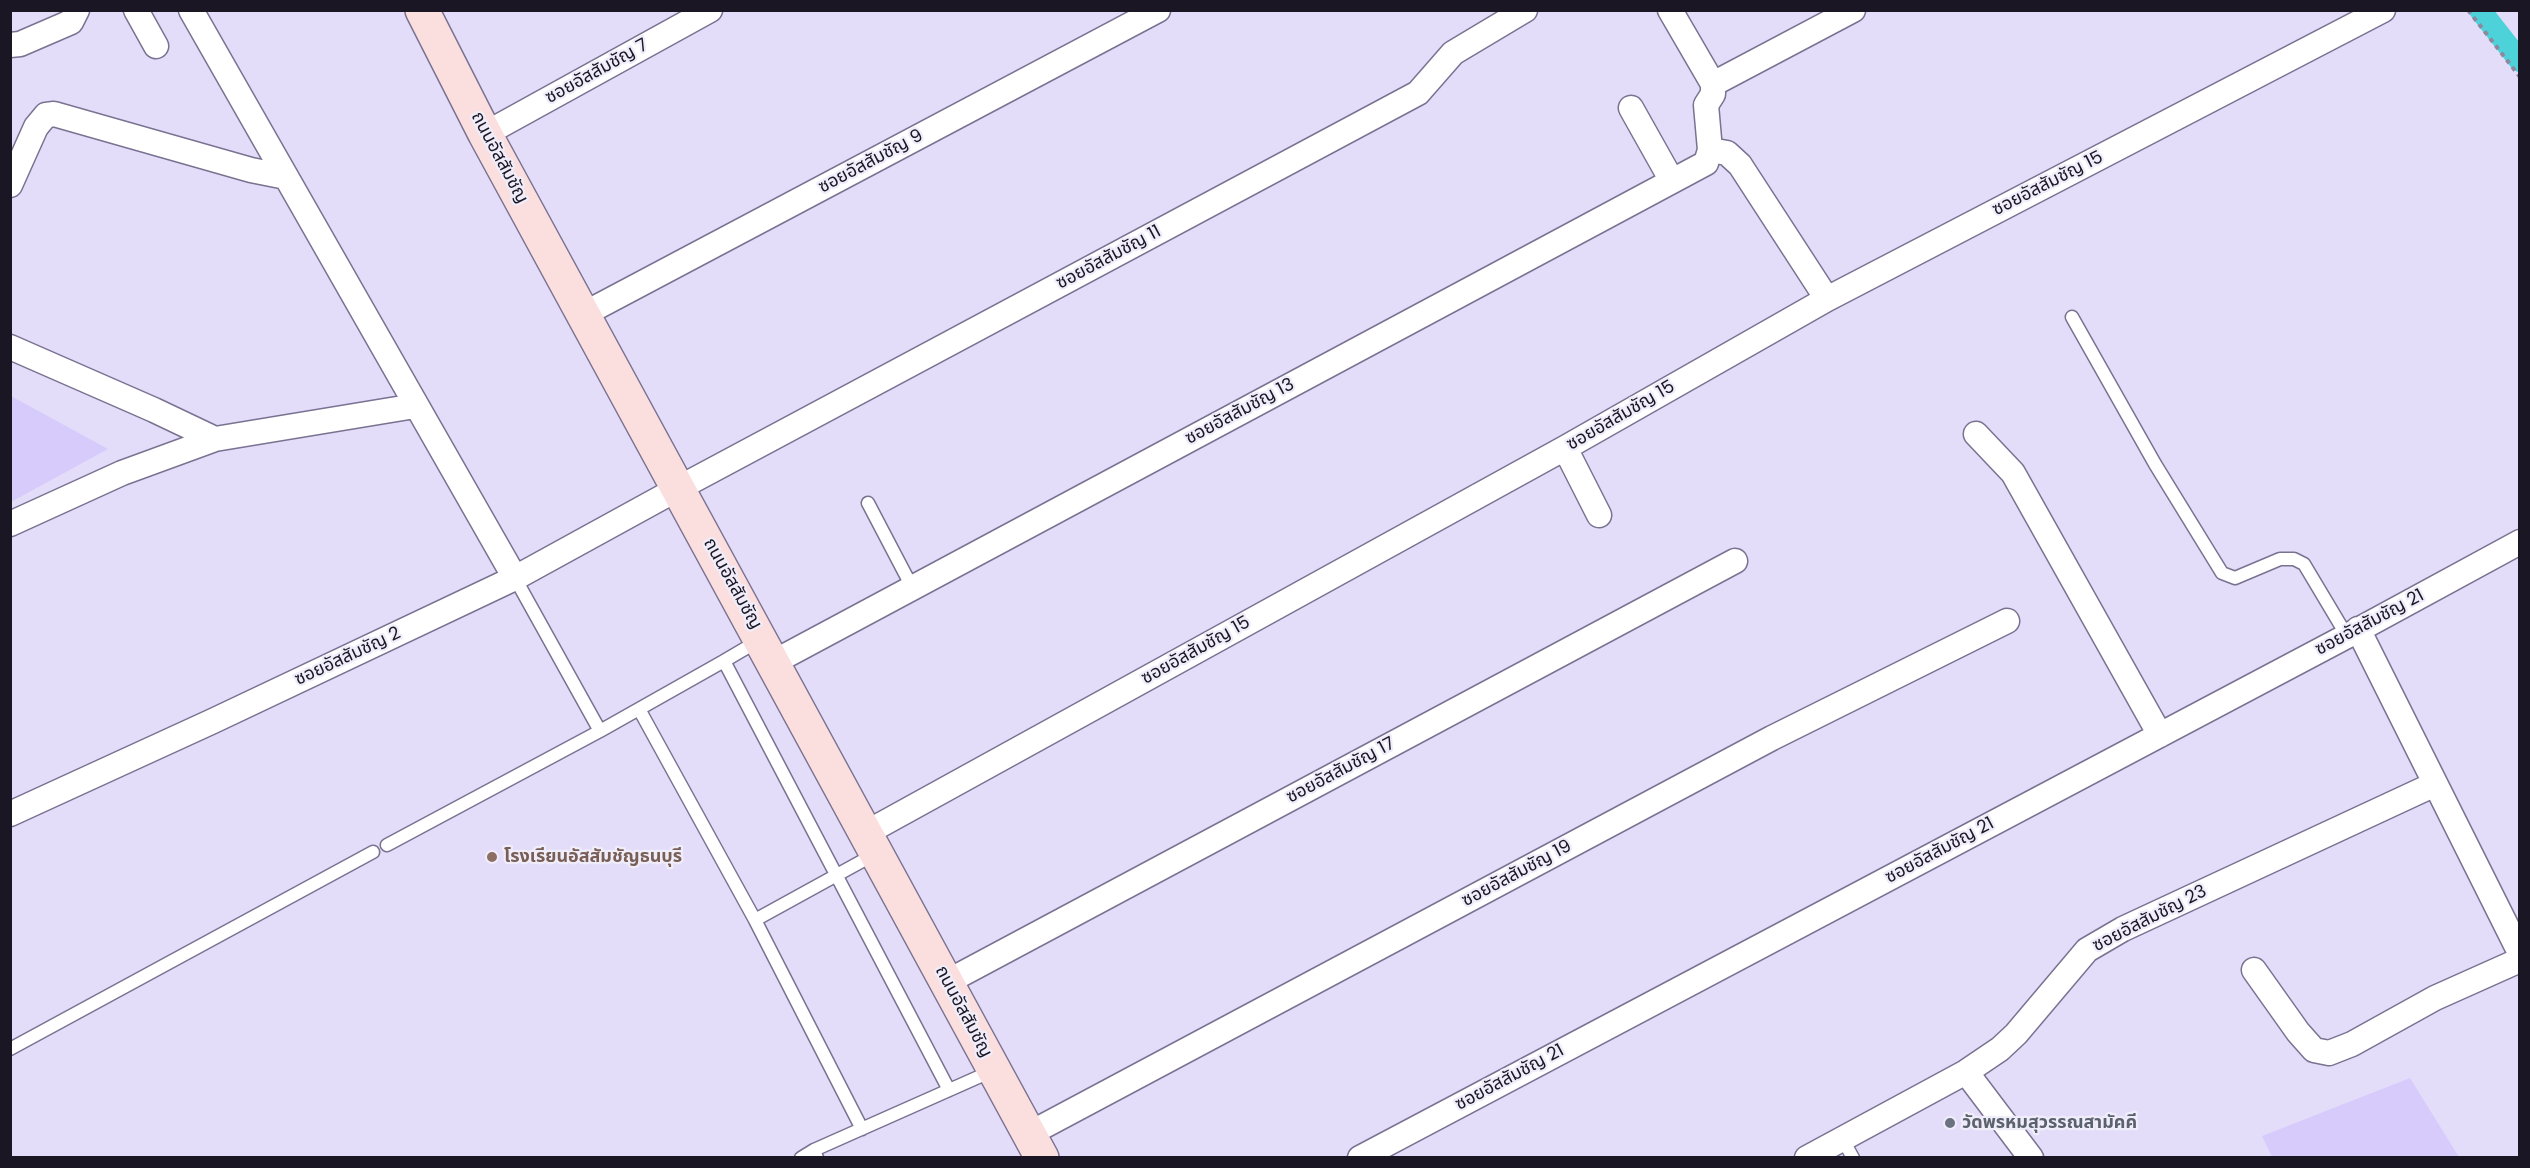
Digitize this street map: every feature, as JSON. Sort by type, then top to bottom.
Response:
[{"type":"street","points":[[10,45],[20,44],[71,22],[77,10]]},
{"type":"street","points":[[136,10],[156,46]]},
{"type":"street","points":[[191,10],[515,578]]},
{"type":"street","name":"ถนนอัสสัมชัญ","points":[[422,10],[485,134],[1035,1146]]},
{"type":"street","name":"ซอยอัสสัมชัญ 7","points":[[485,134],[710,10]]},
{"type":"street","name":"ซอยอัสสัมชัญ 9","points":[[584,314],[1158,10]]},
{"type":"street","name":"ซอยอัสสัมชัญ 11","points":[[679,488],[1418,93],[1453,53],[1525,10]]},
{"type":"street","points":[[1670,10],[1713,84],[1713,94],[1706,105],[1708,156],[1727,153],[1740,165],[1827,299]]},
{"type":"street","points":[[1713,84],[1853,10]]},
{"type":"street","name":"ซอยอัสสัมชัญ 15","points":[[872,843],[1827,299],[2383,10]]},
{"type":"street","points":[[1631,108],[1672,181]]},
{"type":"street","points":[[10,185],[36,127],[46,115],[54,114],[251,170],[286,177]]},
{"type":"street","name":"ซอยอัสสัมชัญ 13","points":[[767,650],[912,587],[1672,181],[1708,156]]},
{"type":"street","points":[[10,347],[154,410],[215,440]]},
{"type":"street","points":[[10,524],[122,473],[215,440],[416,406]]},
{"type":"street","points":[[1976,435],[2013,473],[2160,735]]},
{"type":"street","points":[[1564,448],[1599,515]]},
{"type":"street","name":"ซอยอัสสัมชัญ 2","points":[[10,814],[515,578],[679,488]]},
{"type":"street","name":"ซอยอัสสัมชัญ 21","points":[[1360,1158],[2353,633],[2520,542]]},
{"type":"street","name":"ซอยอัสสัมชัญ 17","points":[[947,982],[1735,561]]},
{"type":"street","name":"ซอยอัสสัมชัญ 19","points":[[1035,1146],[1772,738],[2007,621]]},
{"type":"street","points":[[2353,633],[2435,784],[2520,953]]},
{"type":"street","name":"ซอยอัสสัมชัญ 23","points":[[1807,1158],[1848,1148],[2000,1048],[2016,1034],[2087,950],[2124,928],[2435,784]]},
{"type":"street","points":[[2254,970],[2298,1032],[2314,1050],[2329,1053],[2352,1044],[2435,998],[2520,960]]},
{"type":"street","points":[[1966,1072],[2031,1158]]},
{"type":"lane","points":[[2072,317],[2155,464],[2222,573],[2235,578],[2280,559],[2294,559],[2304,564],[2353,633]]},
{"type":"lane","points":[[868,503],[912,587]]},
{"type":"lane","points":[[515,578],[600,731]]},
{"type":"lane","points":[[387,845],[600,731],[724,661],[767,650]]},
{"type":"lane","points":[[724,661],[949,1090]]},
{"type":"lane","points":[[639,709],[755,920],[862,1129]]},
{"type":"lane","points":[[755,920],[835,876],[872,843]]},
{"type":"lane","points":[[10,1049],[373,852]]},
{"type":"lane","points":[[801,1158],[816,1154],[862,1129],[994,1070]]},
{"type":"path","points":[[2468,10],[2520,76]]},
{"type":"shaded area","points":[[11,396],[108,449],[11,502]]},
{"type":"shaded area","points":[[2410,1078],[2459,1157],[2272,1157],[2262,1136]]},
{"type":"waterway","points":[[2480,10],[2520,61]]},
{"type":"place","name":"โรงเรียนอัสสัมชัญธนบุรี","points":[[492,857]]},
{"type":"place","name":"วัดพรหมสุวรรณสามัคคี","points":[[1950,1123]]}]
